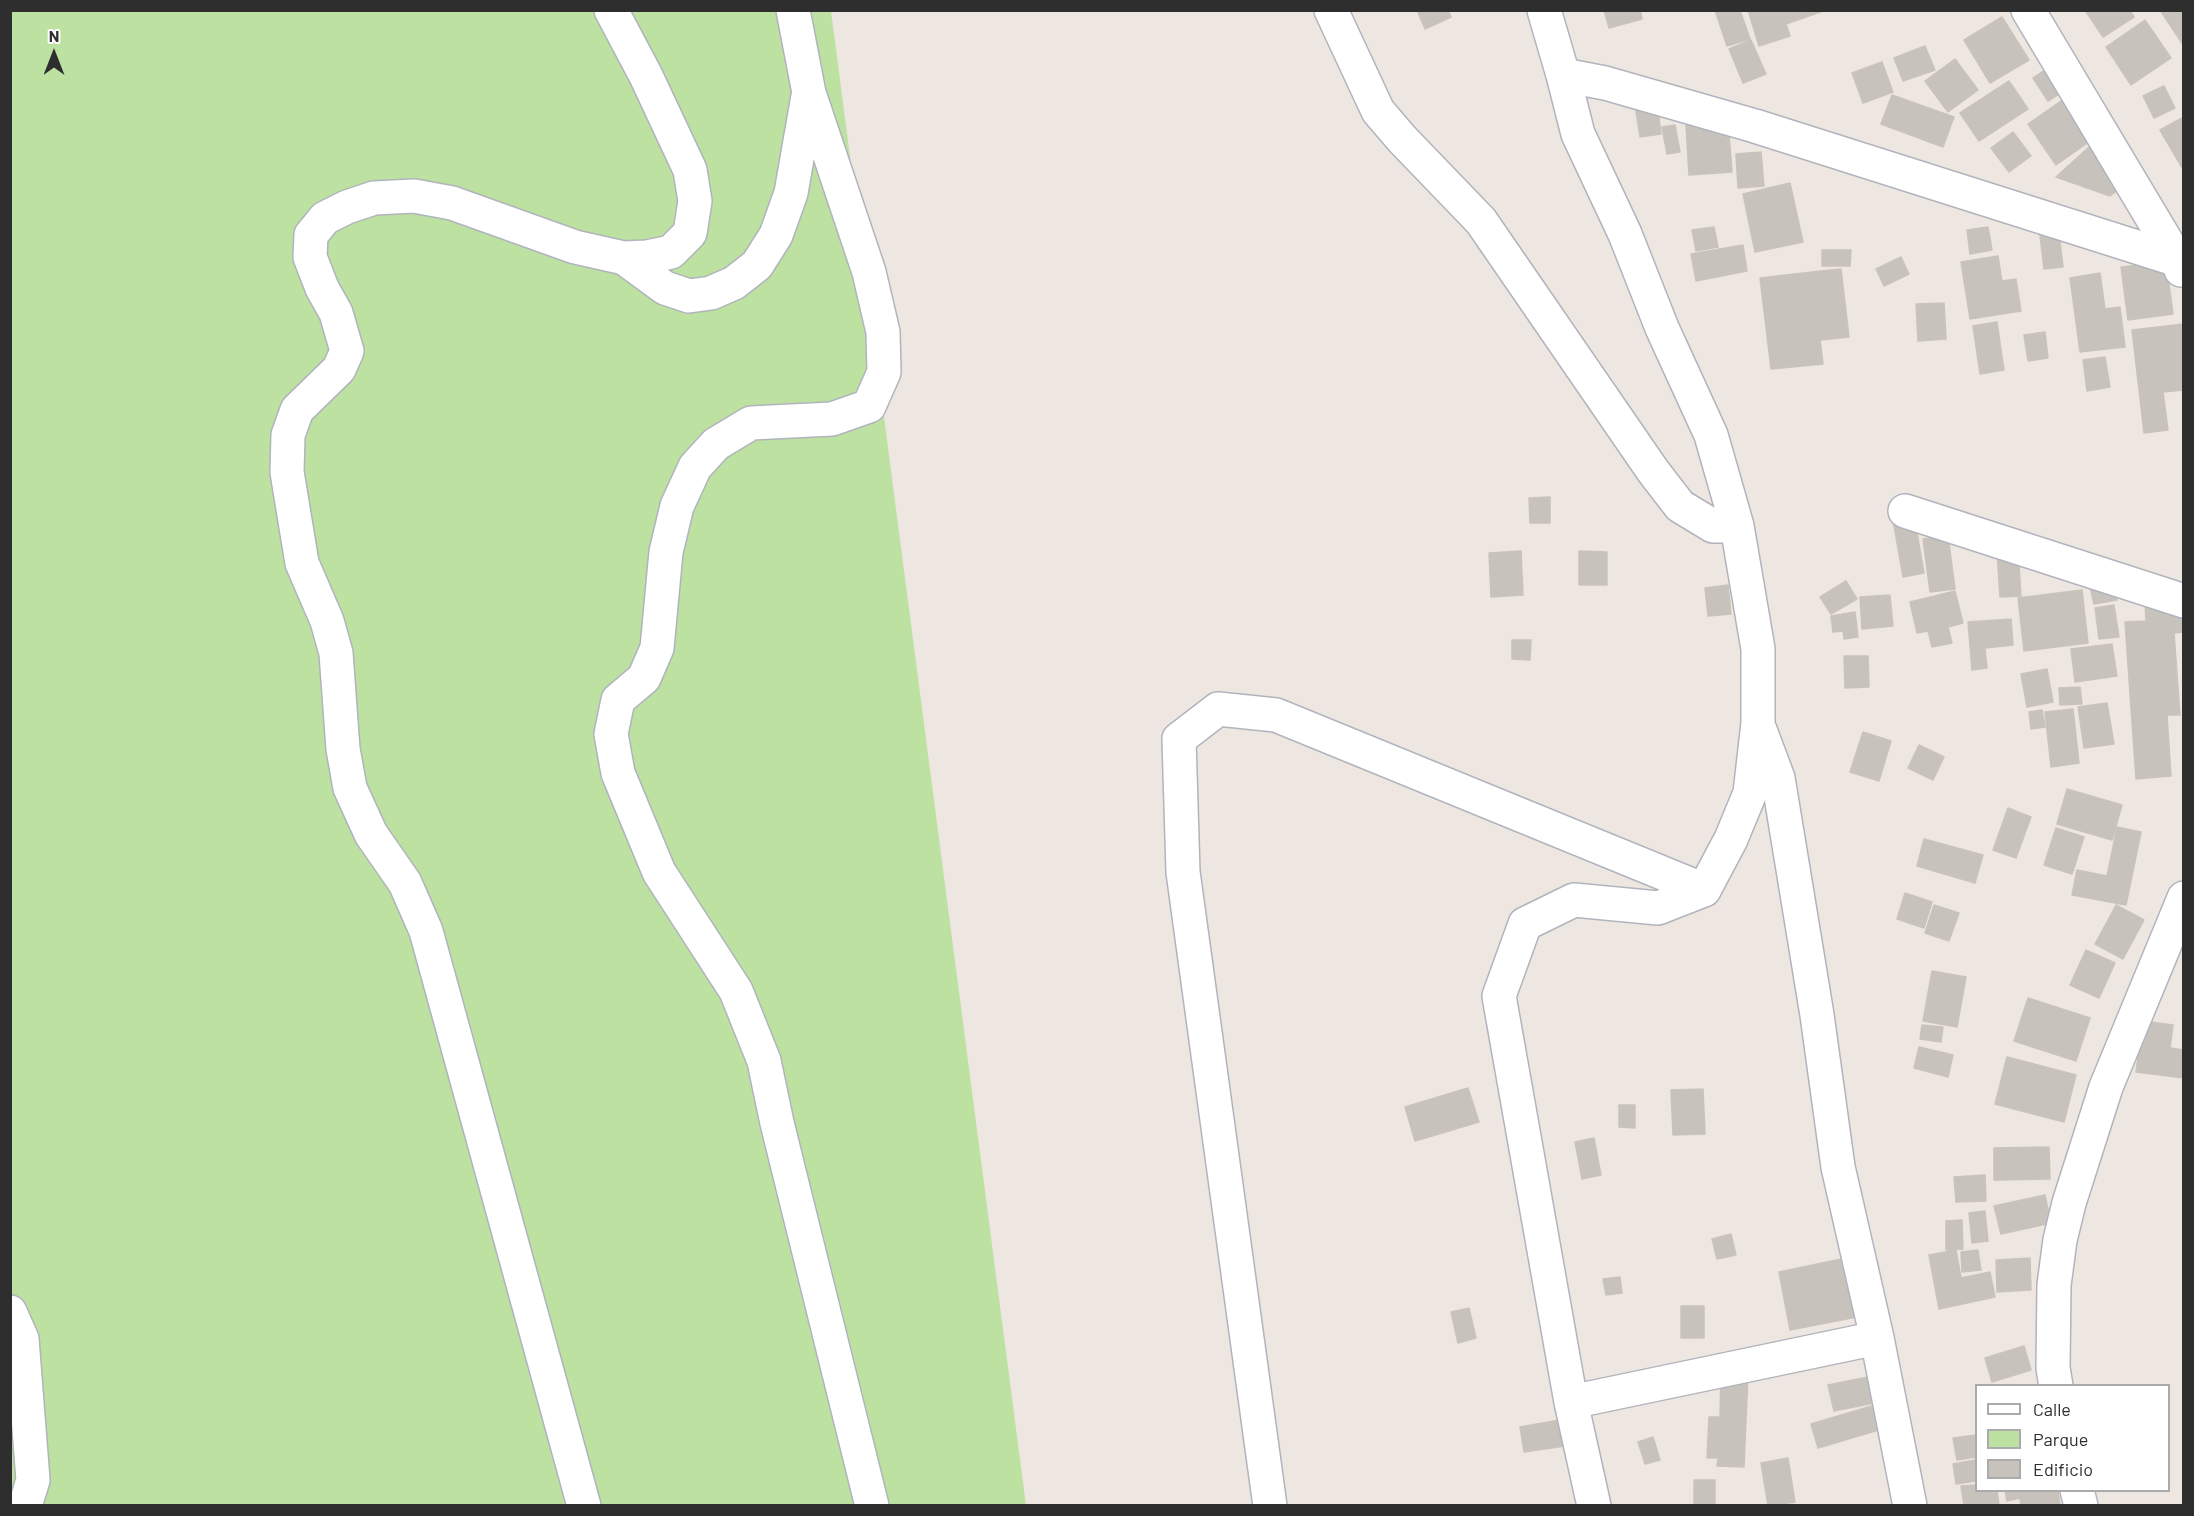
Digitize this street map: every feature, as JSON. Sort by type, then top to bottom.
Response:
[{"type":"street","points":[[584,1506],[426,931],[405,883],[371,834],[350,788],[343,749],[336,653],[327,621],[303,563],[287,472],[288,435],[297,410],[339,369],[347,351],[336,313],[322,288],[310,257],[311,235],[325,218],[347,207],[374,198],[414,196],[452,203],[575,247],[624,258],[647,257],[671,252],[690,233],[695,201],[690,170],[646,76],[611,10]]},
{"type":"street","points":[[793,10],[809,93],[869,272],[883,332],[884,372],[869,406],[832,419],[751,423],[716,444],[695,467],[678,506],[666,552],[657,648],[644,678],[618,700],[611,734],[618,773],[659,872],[736,991],[764,1061],[777,1123],[872,1506]]},
{"type":"street","points":[[1331,10],[1378,111],[1481,221],[1680,506],[1713,526],[1737,526]]},
{"type":"street","points":[[1544,10],[1578,134],[1625,234],[1662,328],[1711,435],[1737,526],[1758,649],[1758,723],[1750,793],[1731,839],[1704,890],[1658,908],[1574,900],[1525,924],[1499,996],[1571,1402],[1594,1506]]},
{"type":"street","points":[[2028,10],[2182,267]]},
{"type":"street","points":[[1563,75],[1605,83],[1755,126],[2182,267]]},
{"type":"street","points":[[624,258],[665,288],[688,296],[711,293],[734,283],[757,265],[777,235],[791,193],[809,93]]},
{"type":"street","points":[[1905,511],[2184,601]]},
{"type":"street","points":[[1270,1506],[1183,872],[1179,739],[1218,709],[1276,715],[1704,890]]},
{"type":"street","points":[[1758,723],[1778,778],[1817,1015],[1838,1167],[1877,1338],[1910,1506]]},
{"type":"street","points":[[2056,1384],[2053,1368],[2054,1285],[2060,1240],[2067,1212],[2106,1087],[2184,898]]},
{"type":"street","points":[[10,1312],[22,1339],[33,1480],[25,1506]]},
{"type":"street","points":[[1571,1402],[1877,1338]]},
{"type":"green space","points":[[10,11],[831,11],[1026,1505],[11,1505]]},
{"type":"building","points":[[1417,10],[1448,10],[1451,17],[1425,29]]},
{"type":"building","points":[[1604,10],[1640,10],[1642,19],[1609,28]]},
{"type":"building","points":[[1715,10],[1740,10],[1750,39],[1727,46]]},
{"type":"building","points":[[1748,10],[1826,10],[1786,24],[1790,36],[1759,46]]},
{"type":"building","points":[[2085,10],[2130,10],[2134,17],[2103,37]]},
{"type":"building","points":[[2160,10],[2184,10],[2184,46]]},
{"type":"building","points":[[2002,17],[2029,60],[1990,83],[1964,40]]},
{"type":"building","points":[[2145,20],[2171,58],[2131,85],[2106,47]]},
{"type":"building","points":[[1751,40],[1766,74],[1743,83],[1729,49]]},
{"type":"building","points":[[1925,46],[1935,70],[1903,81],[1894,58]]},
{"type":"building","points":[[1955,59],[1978,90],[1948,112],[1925,81]]},
{"type":"building","points":[[1882,62],[1893,92],[1863,103],[1852,73]]},
{"type":"building","points":[[2056,63],[2072,86],[2048,101],[2033,78]]},
{"type":"building","points":[[2009,81],[2028,109],[1979,141],[1960,113]]},
{"type":"building","points":[[2164,86],[2175,108],[2154,118],[2143,96]]},
{"type":"building","points":[[2071,94],[2099,135],[2056,165],[2028,124]]},
{"type":"building","points":[[1892,95],[1954,117],[1943,147],[1881,124]]},
{"type":"building","points":[[1657,102],[1661,134],[1640,137],[1635,105]]},
{"type":"building","points":[[2184,117],[2184,171],[2160,130]]},
{"type":"building","points":[[1728,122],[1732,172],[1689,175],[1686,125]]},
{"type":"building","points":[[1675,125],[1680,152],[1667,154],[1662,127]]},
{"type":"building","points":[[2013,132],[2031,156],[2009,172],[1991,148]]},
{"type":"building","points":[[2090,146],[2128,182],[2110,196],[2056,177]]},
{"type":"building","points":[[1761,152],[1764,186],[1738,188],[1736,154]]},
{"type":"building","points":[[1790,183],[1803,242],[1755,252],[1743,194]]},
{"type":"building","points":[[2058,225],[2063,267],[2044,269],[2039,227]]},
{"type":"building","points":[[1714,227],[1718,247],[1696,251],[1692,230]]},
{"type":"building","points":[[1988,227],[1992,250],[1970,254],[1967,230]]},
{"type":"building","points":[[1743,245],[1747,271],[1696,281],[1691,254]]},
{"type":"building","points":[[1822,250],[1851,250],[1850,266],[1822,266]]},
{"type":"building","points":[[1998,256],[2002,281],[2016,279],[2021,311],[1970,319],[1961,262]]},
{"type":"building","points":[[1901,257],[1909,274],[1884,286],[1876,269]]},
{"type":"building","points":[[2166,262],[2173,314],[2128,320],[2121,267]]},
{"type":"building","points":[[1841,269],[1849,337],[1820,340],[1812,272]]},
{"type":"building","points":[[1812,272],[1823,364],[1771,369],[1760,278]]},
{"type":"building","points":[[2100,273],[2105,309],[2120,307],[2125,347],[2080,352],[2070,278]]},
{"type":"building","points":[[1944,303],[1946,339],[1918,341],[1916,304]]},
{"type":"building","points":[[1997,322],[2004,370],[1980,374],[1973,326]]},
{"type":"building","points":[[2184,324],[2184,390],[2163,392],[2168,430],[2144,433],[2132,330]]},
{"type":"building","points":[[2045,332],[2048,358],[2028,361],[2024,335]]},
{"type":"building","points":[[2105,357],[2110,387],[2087,391],[2083,360]]},
{"type":"building","points":[[1550,497],[1550,523],[1530,523],[1529,498]]},
{"type":"building","points":[[1914,516],[1924,573],[1903,577],[1893,520]]},
{"type":"building","points":[[1948,535],[1955,589],[1930,592],[1923,539]]},
{"type":"building","points":[[2018,550],[2021,596],[2000,597],[1997,551]]},
{"type":"building","points":[[1521,551],[1523,595],[1491,597],[1489,553]]},
{"type":"building","points":[[1579,551],[1607,552],[1607,585],[1579,585]]},
{"type":"building","points":[[1846,581],[1857,599],[1831,614],[1820,597]]},
{"type":"building","points":[[2112,582],[2117,600],[2094,604],[2090,587]]},
{"type":"building","points":[[1728,585],[1731,614],[1708,616],[1705,588]]},
{"type":"building","points":[[2082,590],[2088,643],[2024,651],[2018,598]]},
{"type":"building","points":[[1955,591],[1963,623],[1948,627],[1952,643],[1932,647],[1928,631],[1917,633],[1910,602]]},
{"type":"building","points":[[1890,595],[1893,626],[1862,629],[1860,597]]},
{"type":"building","points":[[2145,601],[2184,612],[2184,632],[2174,633],[2180,715],[2167,715],[2171,776],[2136,779],[2125,622],[2146,621]]},
{"type":"building","points":[[2114,605],[2119,637],[2099,639],[2095,608]]},
{"type":"building","points":[[1855,612],[1858,637],[1844,639],[1843,631],[1833,632],[1831,616]]},
{"type":"building","points":[[2011,619],[2013,645],[1985,648],[1987,668],[1972,670],[1968,622]]},
{"type":"building","points":[[1512,640],[1531,640],[1530,660],[1512,659]]},
{"type":"building","points":[[2112,644],[2117,676],[2075,682],[2071,649]]},
{"type":"building","points":[[1844,656],[1868,656],[1869,687],[1845,688]]},
{"type":"building","points":[[2047,669],[2053,702],[2027,707],[2021,674]]},
{"type":"building","points":[[2080,687],[2082,704],[2060,705],[2059,688]]},
{"type":"building","points":[[2107,703],[2114,744],[2084,748],[2078,707]]},
{"type":"building","points":[[2073,709],[2079,763],[2051,767],[2045,712]]},
{"type":"building","points":[[2042,710],[2045,727],[2031,729],[2029,712]]},
{"type":"building","points":[[1863,732],[1891,741],[1879,781],[1850,772]]},
{"type":"building","points":[[1919,745],[1944,757],[1933,780],[1908,768]]},
{"type":"building","points":[[2067,789],[2122,805],[2112,840],[2057,824]]},
{"type":"building","points":[[2008,808],[2031,817],[2016,858],[1993,850]]},
{"type":"building","points":[[2117,827],[2141,832],[2126,905],[2072,895],[2077,870],[2107,876]]},
{"type":"building","points":[[2056,828],[2084,837],[2072,874],[2044,865]]},
{"type":"building","points":[[1924,839],[1983,855],[1975,883],[1917,866]]},
{"type":"building","points":[[1905,893],[1932,902],[1924,928],[1897,919]]},
{"type":"building","points":[[1934,905],[1959,913],[1949,941],[1925,933]]},
{"type":"building","points":[[2116,905],[2144,920],[2123,959],[2095,944]]},
{"type":"building","points":[[2086,950],[2115,963],[2099,998],[2070,985]]},
{"type":"building","points":[[1932,971],[1966,977],[1957,1027],[1923,1021]]},
{"type":"building","points":[[2028,998],[2090,1018],[2076,1061],[2014,1041]]},
{"type":"building","points":[[2143,1021],[2173,1025],[2170,1048],[2184,1050],[2184,1078],[2136,1072]]},
{"type":"building","points":[[1922,1025],[1943,1027],[1941,1042],[1920,1039]]},
{"type":"building","points":[[1919,1047],[1953,1055],[1948,1077],[1914,1068]]},
{"type":"building","points":[[2007,1057],[2076,1075],[2064,1122],[1995,1104]]},
{"type":"building","points":[[1468,1088],[1479,1122],[1415,1141],[1405,1107]]},
{"type":"building","points":[[1703,1089],[1705,1134],[1673,1135],[1671,1090]]},
{"type":"building","points":[[1619,1105],[1635,1105],[1635,1128],[1619,1127]]},
{"type":"building","points":[[1594,1138],[1601,1175],[1582,1179],[1575,1142]]},
{"type":"building","points":[[2049,1147],[2050,1179],[1994,1180],[1994,1148]]},
{"type":"building","points":[[1985,1175],[1986,1201],[1956,1202],[1954,1177]]},
{"type":"building","points":[[2045,1195],[2051,1223],[2001,1234],[1994,1206]]},
{"type":"building","points":[[1985,1211],[1988,1241],[1972,1243],[1969,1213]]},
{"type":"building","points":[[1962,1220],[1963,1249],[1946,1250],[1946,1221]]},
{"type":"building","points":[[1731,1234],[1736,1255],[1717,1259],[1712,1239]]},
{"type":"building","points":[[1956,1250],[1961,1278],[1990,1272],[1995,1297],[1939,1309],[1929,1255]]},
{"type":"building","points":[[1978,1250],[1981,1270],[1962,1272],[1961,1252]]},
{"type":"building","points":[[1846,1258],[1857,1317],[1790,1330],[1779,1272]]},
{"type":"building","points":[[2030,1258],[2031,1290],[1997,1292],[1996,1260]]},
{"type":"building","points":[[1620,1277],[1622,1293],[1606,1295],[1603,1279]]},
{"type":"building","points":[[1681,1306],[1704,1306],[1704,1338],[1681,1338]]},
{"type":"building","points":[[1469,1308],[1476,1338],[1458,1343],[1451,1312]]},
{"type":"building","points":[[2024,1346],[2031,1370],[1992,1382],[1985,1358]]},
{"type":"building","points":[[1721,1373],[1748,1374],[1744,1467],[1717,1466],[1718,1458],[1707,1458],[1709,1417],[1720,1417]]},
{"type":"building","points":[[1873,1376],[1879,1402],[1834,1411],[1828,1385]]},
{"type":"building","points":[[1875,1405],[1882,1429],[1818,1448],[1811,1424]]},
{"type":"building","points":[[1560,1420],[1565,1446],[1524,1452],[1520,1427]]},
{"type":"building","points":[[1975,1435],[1975,1457],[1957,1460],[1953,1438]]},
{"type":"building","points":[[1653,1437],[1660,1460],[1645,1464],[1638,1442]]},
{"type":"building","points":[[1788,1458],[1795,1502],[1768,1506],[1761,1463]]},
{"type":"building","points":[[1975,1460],[1975,1481],[1956,1484],[1953,1464]]},
{"type":"building","points":[[1694,1480],[1715,1480],[1715,1506],[1694,1506]]},
{"type":"building","points":[[1975,1485],[1975,1492],[1997,1492],[1999,1506],[1964,1506],[1961,1486]]},
{"type":"building","points":[[2005,1492],[2058,1492],[2060,1506],[2021,1506],[2020,1498],[2007,1501]]}]
